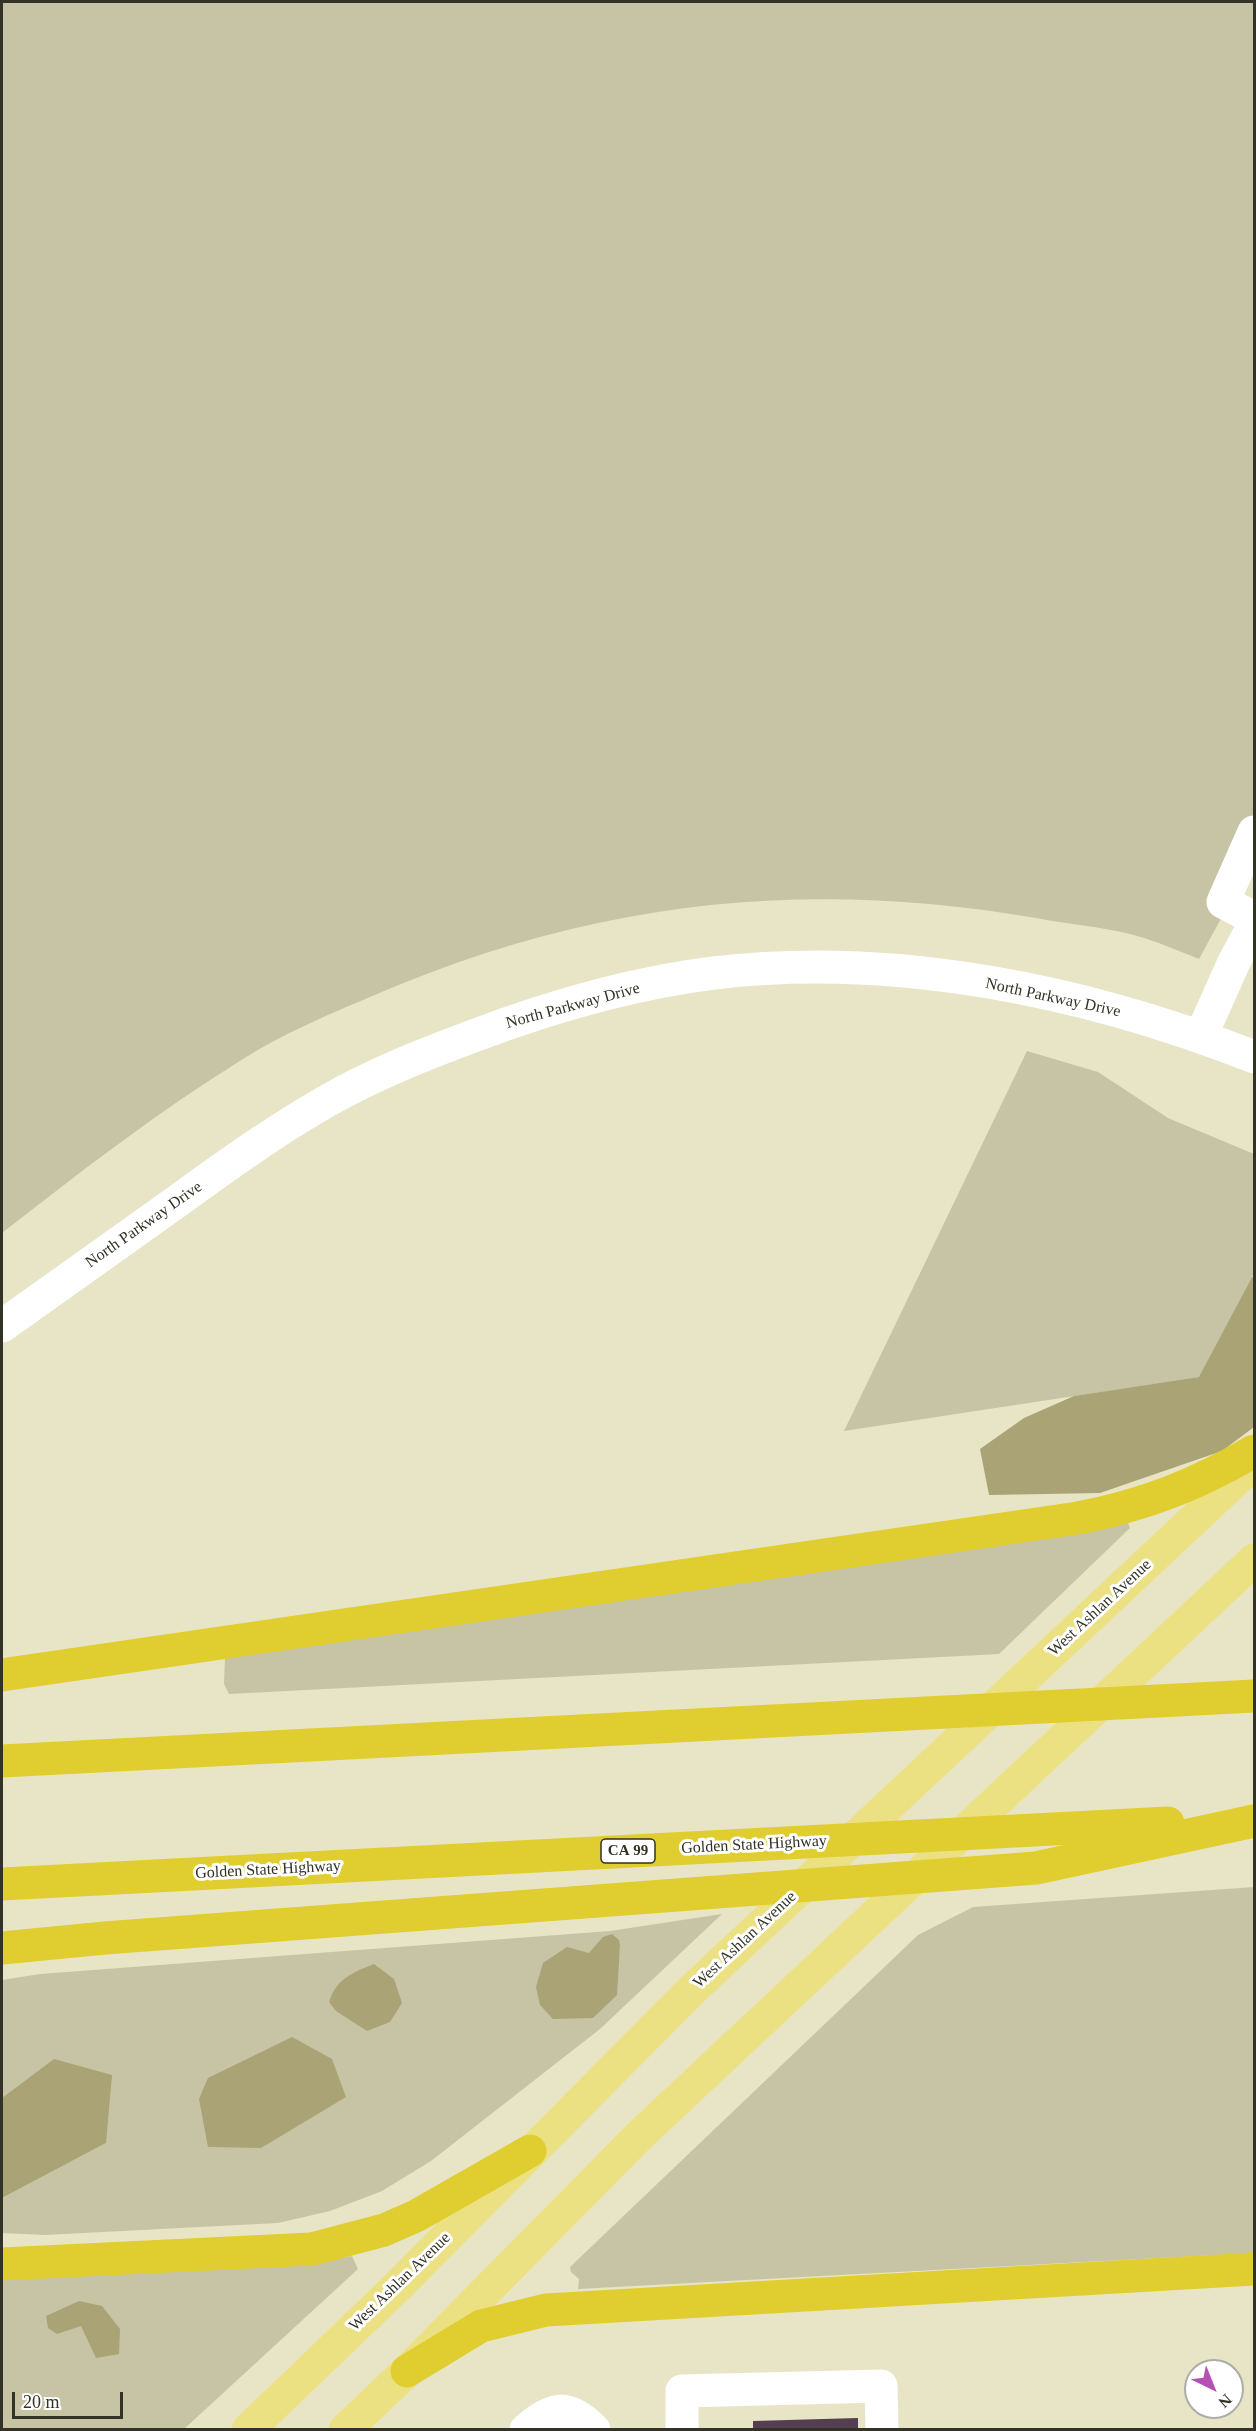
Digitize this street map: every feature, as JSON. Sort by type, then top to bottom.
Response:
[{"type":"highway","points":[[2,1675],[1088,1516],[1150,1501],[1188,1487],[1254,1451]]},
{"type":"highway","points":[[2,1761],[1254,1696]]},
{"type":"highway","points":[[2,1948],[93,1939],[1036,1868],[1254,1820]]},
{"type":"highway","name":"Golden State Highway","points":[[2,1884],[1254,1820]]},
{"type":"highway","points":[[2,2264],[312,2249],[384,2230],[416,2216],[530,2151]]},
{"type":"highway","points":[[407,2371],[481,2326],[546,2310],[1254,2269]]},
{"type":"main road","name":"West Ashlan Avenue","points":[[248,2430],[399,2284],[692,1991],[1254,1463]]},
{"type":"main road","points":[[345,2430],[407,2371],[639,2136],[1254,1560]]},
{"type":"street","points":[[1254,832],[1223,902],[1254,918]]},
{"type":"street","points":[[1201,1036],[1254,925]]},
{"type":"street","name":"North Parkway Drive","points":[[2,1326],[235,1160],[327,1100],[415,1057],[521,1018],[614,991],[714,973],[813,968],[910,973],[1021,988],[1102,1006],[1201,1036],[1254,1058]]},
{"type":"street","points":[[682,2430],[682,2391],[881,2386],[882,2430]]},
{"type":"street","points":[[526,2430],[557,2411],[578,2414],[594,2430]]},
{"type":"shaded area","points":[[2,2],[1254,2],[1254,858],[1199,959],[1144,938],[1104,929],[950,906],[866,900],[783,900],[701,906],[620,919],[539,937],[458,962],[377,994],[292,1032],[259,1050],[150,1121],[2,1233]]},
{"type":"shaded area","points":[[1027,1051],[1098,1072],[1168,1118],[1254,1154],[1254,1273],[1200,1377],[844,1431]]},
{"type":"shaded area","points":[[1254,1277],[1254,1427],[1222,1451],[1100,1493],[989,1495],[980,1449],[1024,1418],[1074,1396],[1199,1377]]},
{"type":"shaded area","points":[[1128,1523],[1130,1528],[999,1654],[229,1694],[224,1684],[225,1657]]},
{"type":"shaded area","points":[[1254,1887],[1254,2253],[578,2289],[579,2279],[571,2272],[570,2267],[918,1935],[973,1907]]},
{"type":"shaded area","points":[[722,1914],[600,2029],[431,2161],[382,2191],[330,2211],[278,2223],[45,2235],[2,2233],[2,2198],[106,2143],[2,2098],[2,1980],[40,1974],[610,1931]],"holes":[[[620,1945],[618,1966],[553,2019]]]},
{"type":"shaded area","points":[[612,1934],[619,1940],[620,1945],[617,1995],[593,2018],[553,2019],[540,2005],[536,1987],[543,1963],[567,1947],[589,1953],[603,1937]]},
{"type":"shaded area","points":[[374,1964],[394,1979],[402,2003],[390,2022],[367,2031],[336,2011],[329,2002],[336,1987],[346,1977]]},
{"type":"shaded area","points":[[292,2037],[332,2059],[346,2097],[261,2148],[208,2147],[199,2099],[208,2078]]},
{"type":"shaded area","points":[[54,2059],[112,2075],[106,2143],[2,2198],[2,2098]]},
{"type":"shaded area","points":[[352,2256],[358,2269],[183,2430],[5,2429],[2,2426],[2,2278],[313,2263]]},
{"type":"shaded area","points":[[79,2301],[102,2306],[120,2329],[119,2354],[96,2358],[81,2326],[57,2334],[48,2328],[46,2316]]},
{"type":"building","points":[[858,2418],[858,2430],[753,2430],[753,2421]]}]
